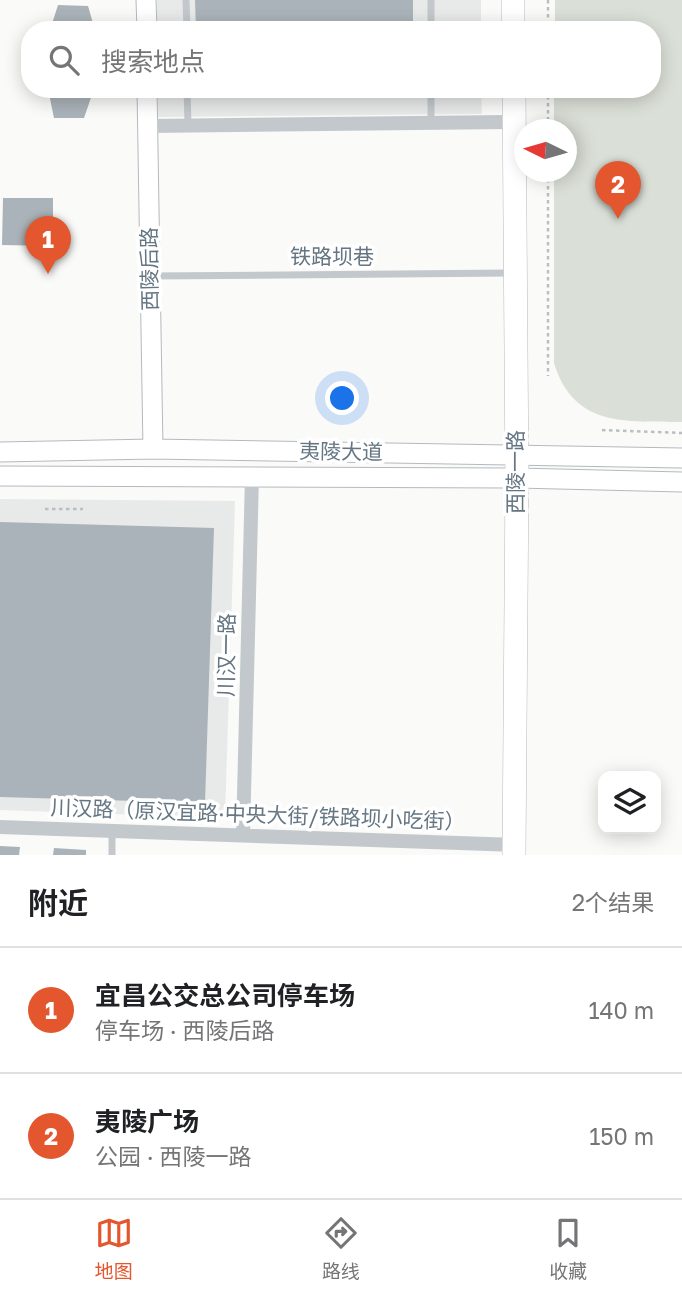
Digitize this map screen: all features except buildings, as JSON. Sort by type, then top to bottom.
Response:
[{"type":"main road","points":[[146,0],[147,21]]},
{"type":"main road","points":[[513,0],[513,21]]},
{"type":"main road","points":[[527,0],[527,21]]},
{"type":"main road","name":"西陵后路","points":[[148,98],[153,449]]},
{"type":"main road","name":"西陵一路","points":[[515,98],[519,119]]},
{"type":"main road","name":"西陵一路","points":[[521,119],[525,98]]},
{"type":"main road","name":"西陵一路","points":[[517,182],[513,273],[523,467]]},
{"type":"main road","name":"西陵一路","points":[[518,852],[527,182]]},
{"type":"main road","name":"夷陵大道","points":[[0,452],[153,449],[523,467],[682,482]]},
{"type":"main road","name":"夷陵大道","points":[[0,476],[252,476],[523,467],[682,458]]},
{"type":"street","points":[[148,126],[514,126]]},
{"type":"street","name":"川汉一路","points":[[243,835],[252,476]]},
{"type":"street","name":"川汉路（原汉宜路·中央大街/铁路坝小吃街）","points":[[0,827],[243,835],[518,852]]},
{"type":"lane","points":[[186,0],[187,21]]},
{"type":"lane","points":[[431,0],[431,21]]},
{"type":"lane","points":[[187,98],[188,125]]},
{"type":"lane","points":[[431,98],[431,124]]},
{"type":"lane","name":"铁路坝巷","points":[[150,276],[513,273]]},
{"type":"lane","points":[[112,831],[112,855]]},
{"type":"path","points":[[548,0],[548,21]]},
{"type":"path","points":[[548,98],[548,119]]},
{"type":"path","points":[[548,182],[548,376]]},
{"type":"path","points":[[548,271],[554,271]]},
{"type":"path","points":[[603,430],[682,433]]},
{"type":"path","points":[[45,509],[83,509]]},
{"type":"shaded area","points":[[157,0],[481,0],[481,21],[157,21]]},
{"type":"shaded area","points":[[555,0],[682,0],[682,422],[622,420],[589,410],[575,400],[563,384],[554,363],[554,182],[577,182],[577,119],[554,119],[554,98],[661,98],[661,21],[555,21]]},
{"type":"shaded area","points":[[158,98],[481,98],[482,114],[158,117]]},
{"type":"shaded area","points":[[0,499],[235,501],[225,818],[0,810]]},
{"type":"place","name":"夷陵广场","points":[[618,219]]},
{"type":"place","name":"宜昌公交总公司停车场","points":[[48,274]]}]
